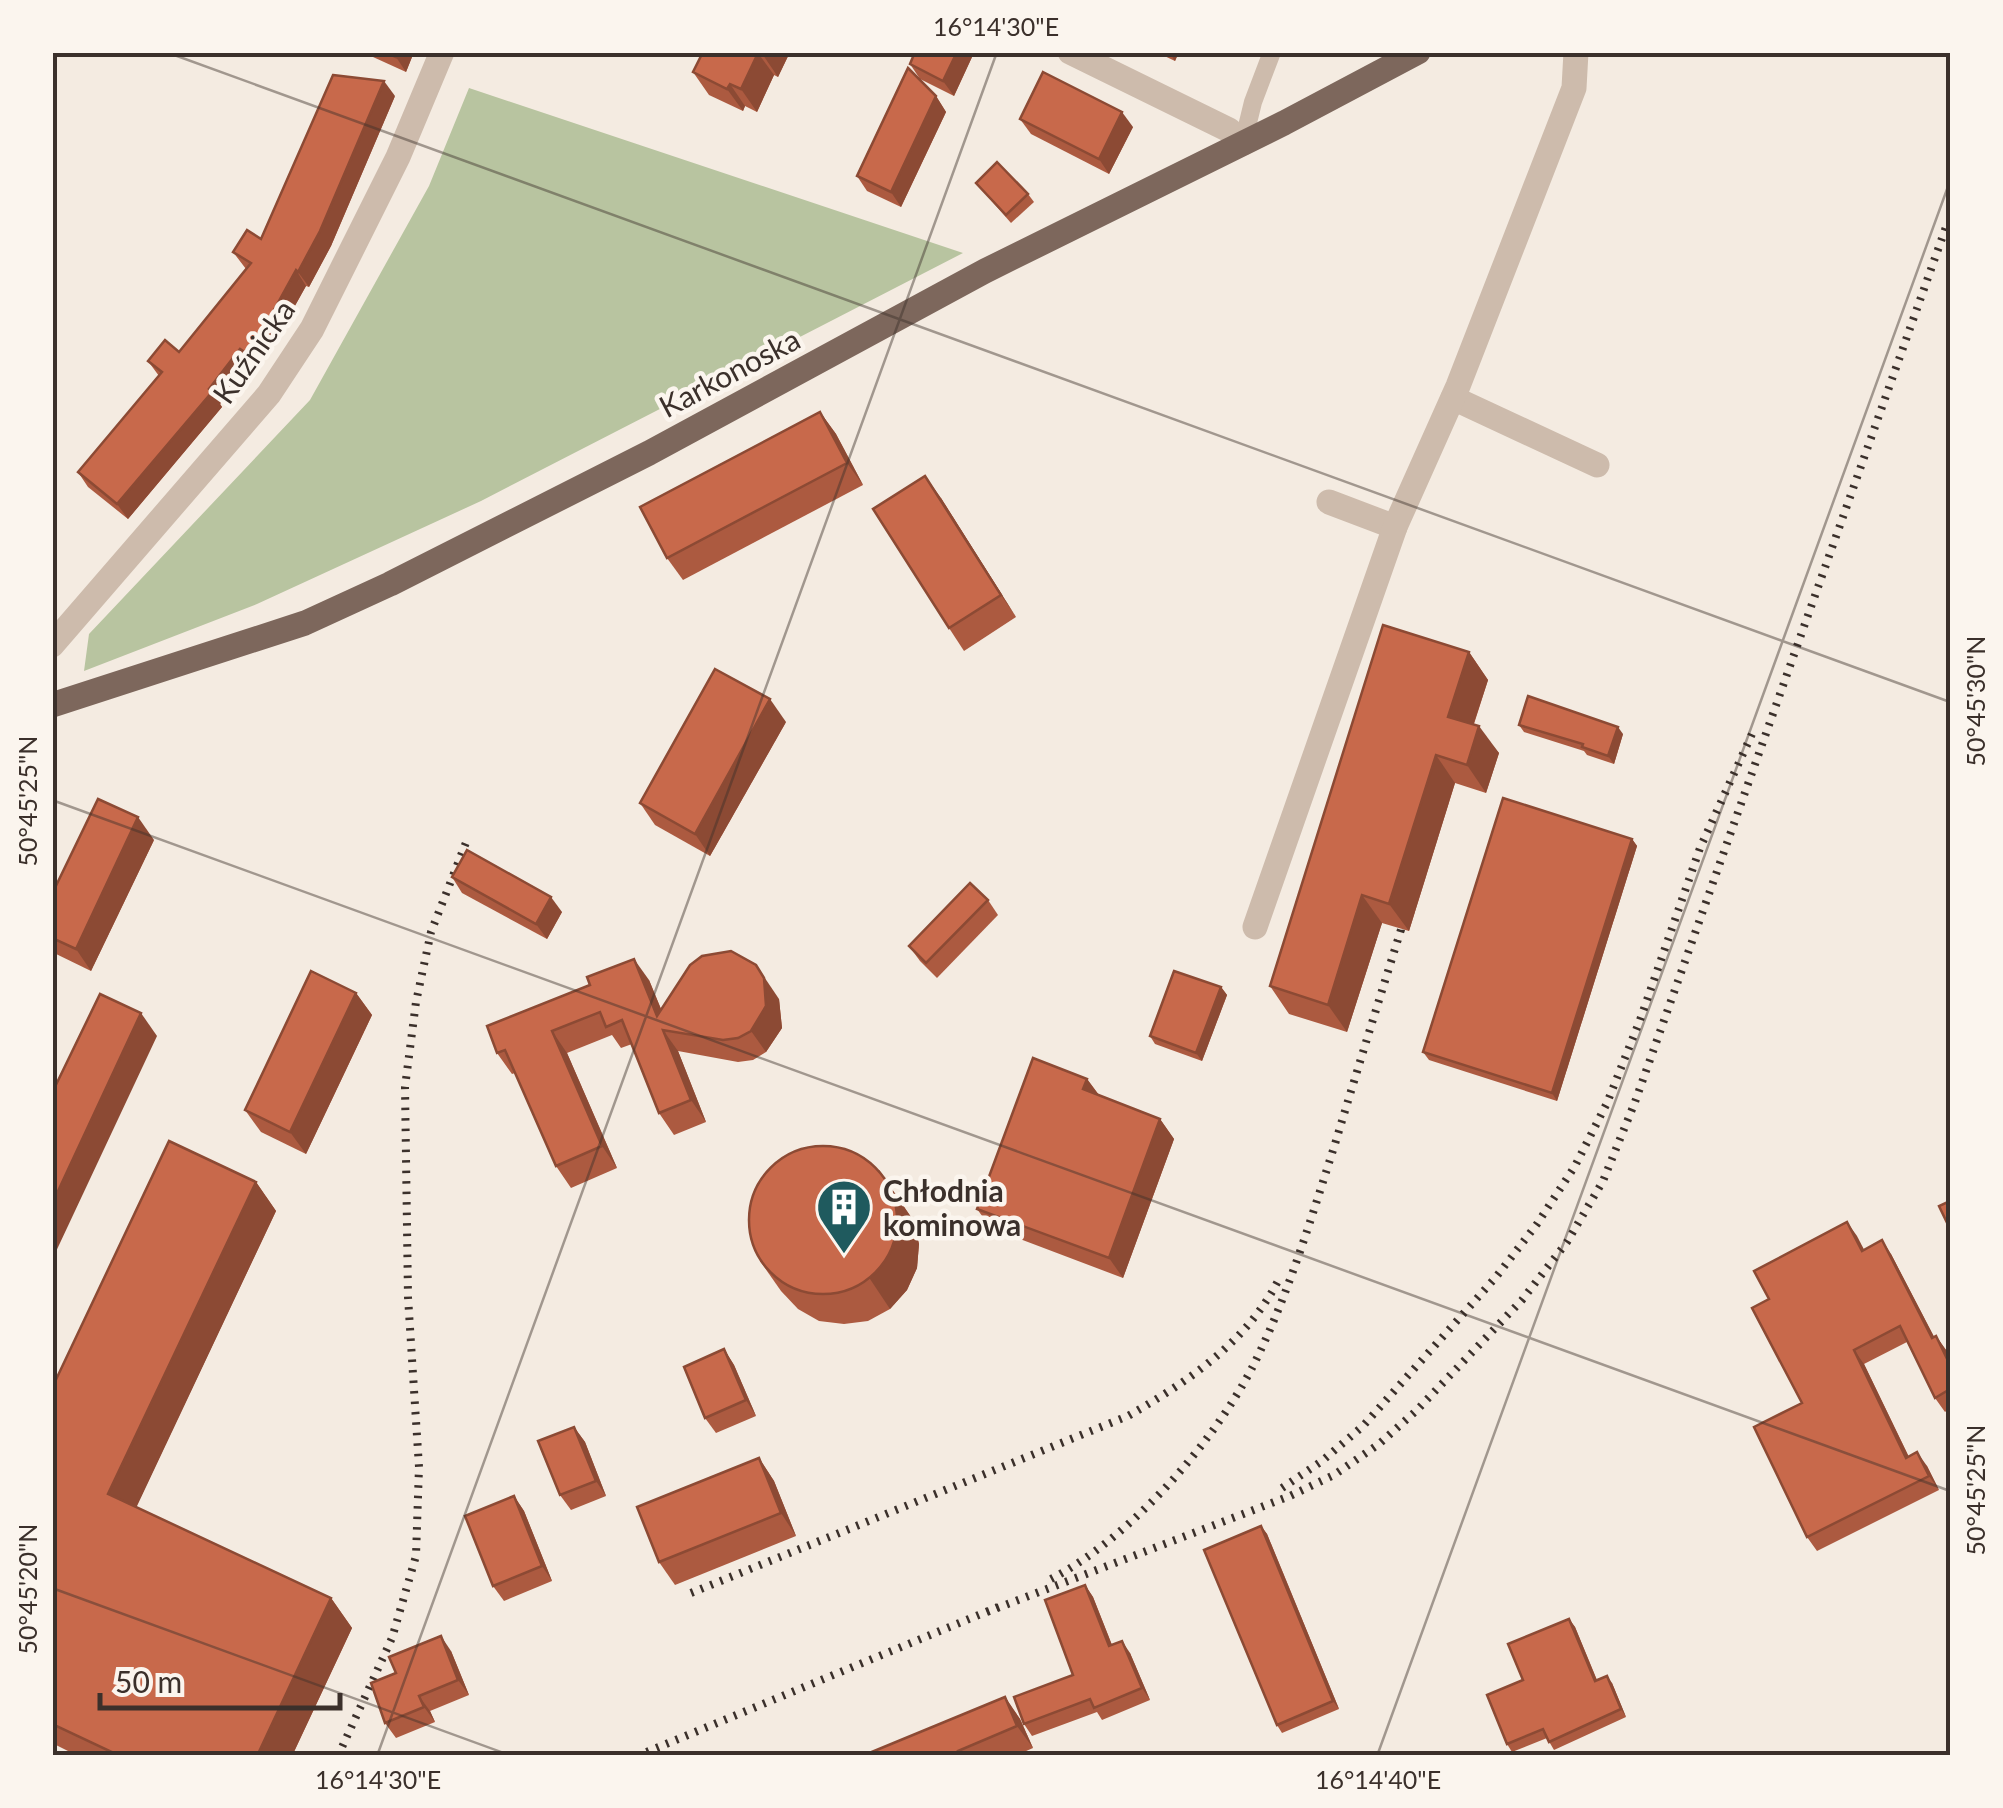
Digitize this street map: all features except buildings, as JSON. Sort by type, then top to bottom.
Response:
[{"type":"main road","name":"Karkonoska","points":[[52,705],[305,624],[390,584],[649,453],[985,271],[1418,52]]},
{"type":"street","name":"Kuźnicka","points":[[52,645],[269,394],[312,329],[398,157],[442,52]]},
{"type":"street","points":[[1070,52],[1230,130],[1243,143]]},
{"type":"street","points":[[1255,927],[1395,527],[1453,398],[1574,88],[1576,52]]},
{"type":"street","points":[[1453,398],[1597,465]]},
{"type":"street","points":[[1330,502],[1395,527]]},
{"type":"lane","points":[[1243,143],[1272,52]]},
{"type":"green space","points":[[469,88],[963,253],[481,501],[257,604],[84,671],[89,634],[310,400],[429,186]]},
{"type":"railway","points":[[987,1612],[1290,1496],[1334,1475],[1379,1444],[1416,1411],[1522,1300],[1567,1242],[1603,1181],[1635,1102],[1946,227]]},
{"type":"railway","points":[[1282,1488],[1363,1426],[1496,1277],[1575,1166],[1607,1103],[1700,848],[1752,734]]},
{"type":"railway","points":[[338,1756],[392,1638],[416,1556],[419,1467],[408,1297],[405,1087],[416,1002],[431,932],[467,840]]},
{"type":"railway","points":[[1051,1579],[1110,1539],[1167,1486],[1216,1426],[1253,1366],[1308,1229],[1409,904]]},
{"type":"railway","points":[[691,1593],[1128,1416],[1193,1375],[1232,1342],[1278,1281]]},
{"type":"railway","points":[[637,1756],[998,1607]]},
{"type":"place","name":"Chłodnia kominowa","points":[[844,1256]]}]
